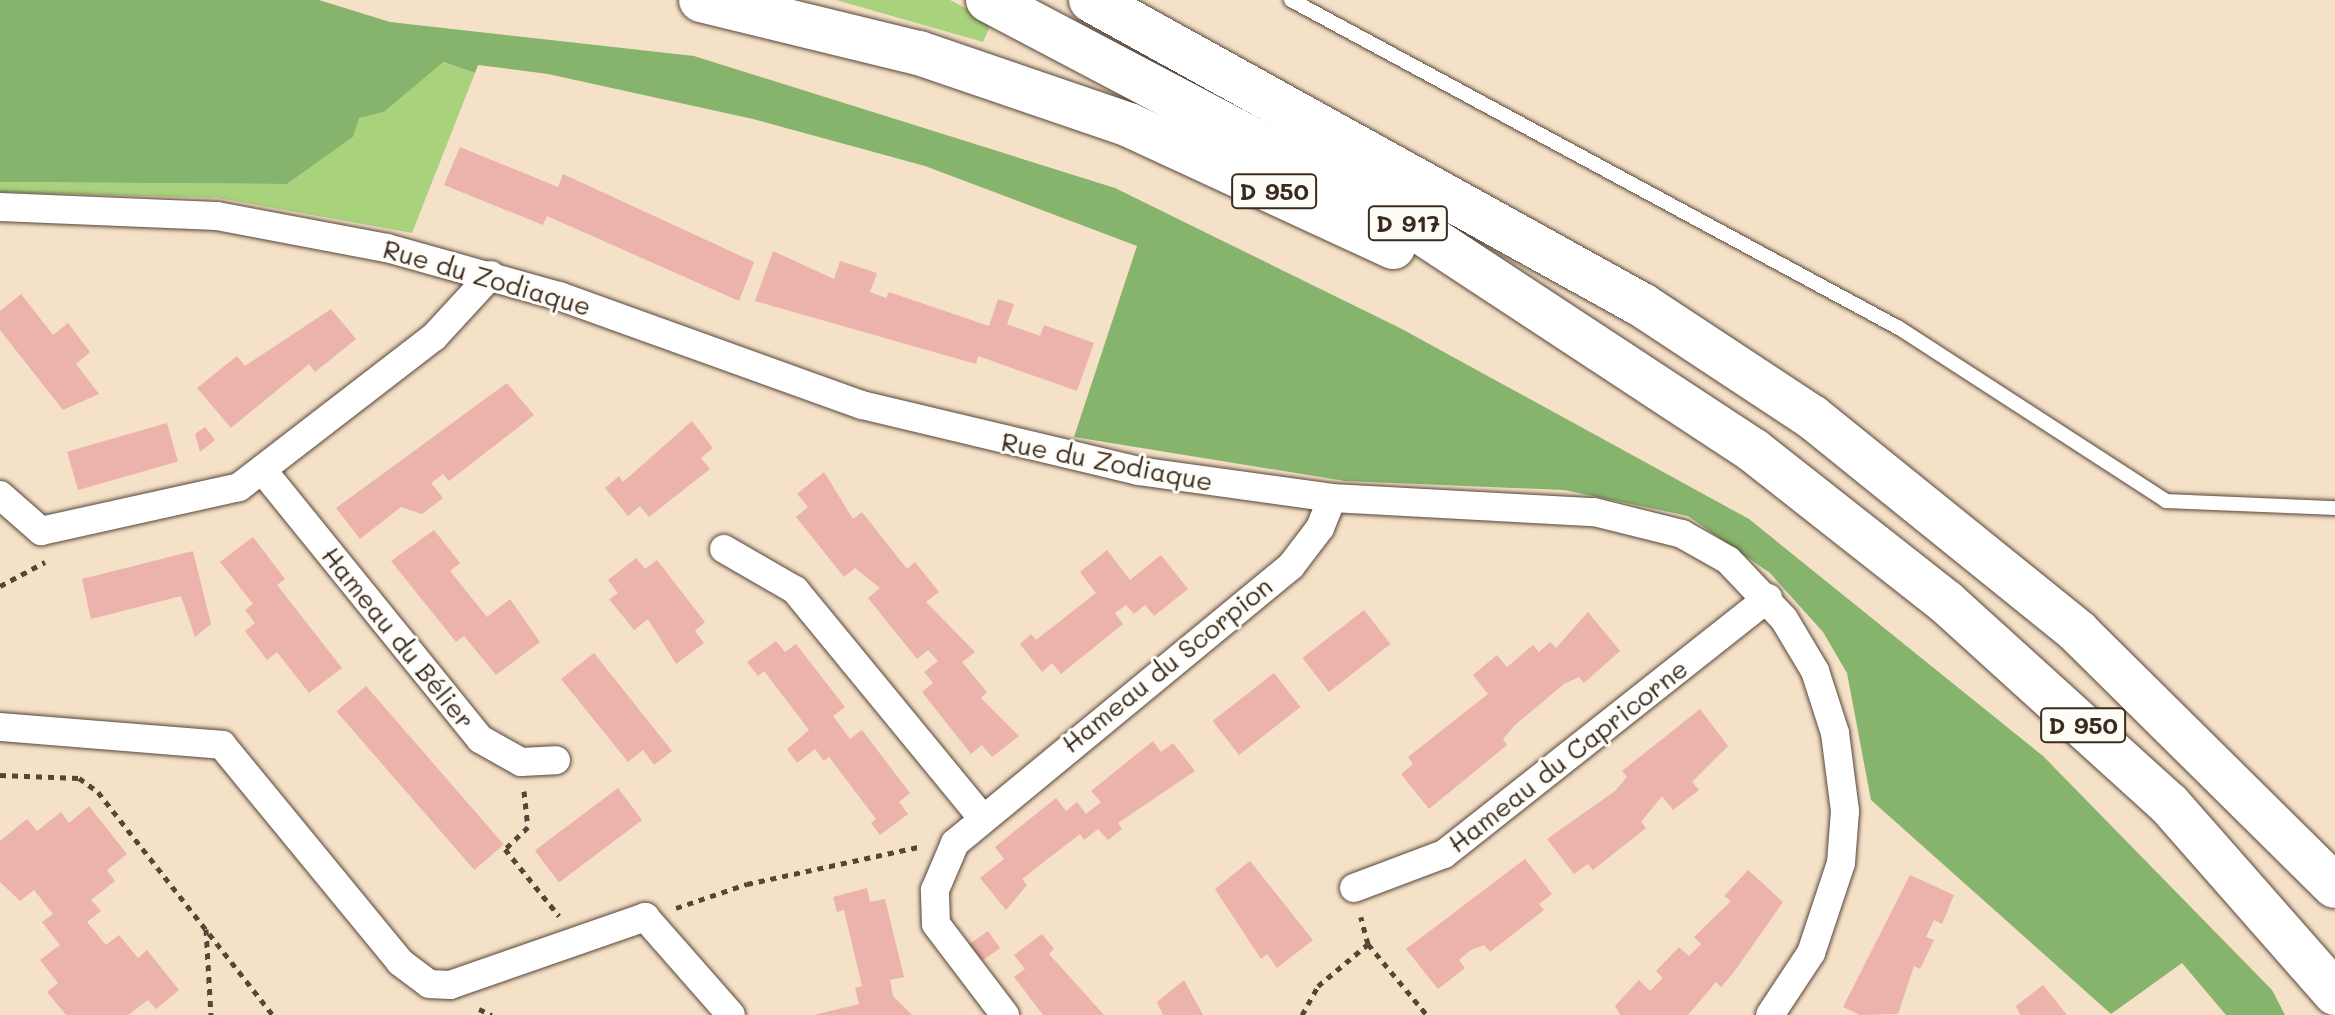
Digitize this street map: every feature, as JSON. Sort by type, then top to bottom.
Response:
[{"type":"highway","name":"D 950","points":[[701,0],[919,53],[1129,125],[1373,236],[1799,491],[1946,602],[2169,804],[2335,993]]},
{"type":"highway","name":"D 917","points":[[988,0],[1392,213],[1660,386],[1799,491]]},
{"type":"highway","name":"D 950","points":[[1091,0],[1628,297],[1812,417],[2078,632],[2335,886]]},
{"type":"street","name":"Rue du Zodiaque","points":[[0,207],[217,216],[491,275],[768,376],[966,434],[1192,480],[1332,498],[1624,516],[1706,546],[1768,598],[1802,646],[1827,703],[1845,811],[1835,891],[1811,953],[1770,1015]]},
{"type":"street","points":[[0,495],[41,531],[222,492],[264,472],[434,337],[491,275]]},
{"type":"street","name":"Hameau du Bélier","points":[[264,472],[475,733],[521,762]]},
{"type":"street","name":"Hameau du Scorpion","points":[[1005,1015],[936,924],[935,890],[955,843],[980,815],[1291,566],[1320,528],[1332,498]]},
{"type":"street","points":[[724,549],[795,590],[980,815]]},
{"type":"street","name":"Hameau du Capricorne","points":[[1354,888],[1444,854],[1768,598]]},
{"type":"street","points":[[0,727],[227,748],[400,962],[419,979],[450,985],[639,917],[657,923],[731,1015]]},
{"type":"street","points":[[521,762],[556,760]]},
{"type":"lane","points":[[1291,0],[1899,328],[2166,501],[2335,508]]},
{"type":"path","points":[[521,762],[528,827],[505,849],[575,939]]},
{"type":"path","points":[[0,775],[79,778],[98,792],[273,1015]]},
{"type":"path","points":[[657,923],[685,904],[747,884],[955,843]]},
{"type":"path","points":[[1354,888],[1368,944],[1427,1015]]},
{"type":"path","points":[[206,927],[211,1015]]},
{"type":"path","points":[[1302,1015],[1318,986],[1368,944]]},
{"type":"green space","points":[[0,0],[319,0],[390,22],[694,56],[1115,188],[1400,328],[1749,519],[2043,756],[2272,990],[2285,1015],[2226,1015],[2182,963],[2111,1014],[1871,800],[1847,673],[1823,632],[1770,573],[1688,516],[1564,490],[1345,481],[1074,437],[1137,246],[925,166],[753,119],[548,74],[478,65],[475,73],[443,62],[384,112],[359,118],[353,137],[287,184],[0,182]]},
{"type":"green space","points":[[836,0],[950,0],[992,22],[983,42]]},
{"type":"green space","points":[[442,62],[475,73],[412,233],[218,198],[0,192],[0,182],[287,184],[353,137],[358,118],[384,112]]},
{"type":"building","points":[[460,147],[558,187],[563,174],[754,262],[739,301],[547,216],[543,225],[444,185]]},
{"type":"building","points":[[773,251],[834,279],[840,261],[877,273],[870,292],[886,298],[889,292],[989,326],[998,299],[1014,304],[1007,324],[1040,336],[1044,325],[1094,343],[1077,391],[978,356],[976,364],[755,301]]},
{"type":"building","points":[[21,294],[53,335],[68,323],[90,352],[76,364],[99,394],[63,410],[0,330],[0,311]]},
{"type":"building","points":[[331,309],[356,339],[315,372],[309,364],[231,428],[197,388],[237,356],[245,366]]},
{"type":"building","points":[[507,383],[534,415],[449,481],[443,474],[431,483],[443,498],[422,514],[401,507],[360,539],[336,508]]},
{"type":"building","points":[[692,421],[713,448],[701,458],[710,469],[649,517],[640,506],[628,516],[605,488],[619,476],[623,482]]},
{"type":"building","points":[[167,423],[178,461],[78,490],[67,452]]},
{"type":"building","points":[[205,427],[215,440],[200,452],[195,434]]},
{"type":"building","points":[[824,472],[853,519],[862,512],[907,569],[915,562],[939,592],[926,602],[975,652],[962,662],[987,692],[981,698],[1019,736],[992,757],[982,745],[971,754],[922,692],[933,683],[924,672],[938,661],[928,650],[917,659],[868,598],[880,588],[855,568],[844,577],[796,517],[808,507],[797,494]]},
{"type":"building","points":[[434,530],[460,563],[450,571],[487,617],[510,599],[540,642],[496,675],[464,636],[456,642],[391,561]]},
{"type":"building","points":[[253,537],[285,579],[277,585],[342,668],[309,693],[277,652],[267,660],[245,631],[255,623],[245,610],[253,604],[220,562]]},
{"type":"building","points":[[1107,550],[1130,580],[1161,555],[1188,589],[1154,616],[1145,605],[1134,614],[1126,605],[1115,613],[1123,624],[1061,674],[1052,663],[1042,672],[1020,644],[1031,634],[1036,640],[1096,593],[1080,572]]},
{"type":"building","points":[[193,551],[211,624],[195,637],[181,596],[91,619],[82,579]]},
{"type":"building","points":[[636,558],[645,569],[657,560],[705,622],[695,631],[704,643],[676,664],[648,619],[634,630],[609,599],[618,593],[608,580]]},
{"type":"building","points":[[1364,610],[1390,644],[1329,692],[1303,658]]},
{"type":"building","points":[[1588,612],[1620,651],[1584,683],[1579,677],[1564,684],[1515,725],[1503,739],[1507,745],[1429,809],[1401,774],[1413,764],[1408,757],[1488,694],[1473,675],[1497,655],[1507,667],[1533,645],[1539,652],[1550,642],[1556,648]]},
{"type":"building","points":[[776,641],[785,652],[796,644],[845,707],[833,716],[850,739],[862,730],[910,793],[899,802],[908,814],[880,835],[871,823],[876,819],[829,757],[824,761],[815,749],[797,763],[787,749],[809,730],[764,671],[758,676],[747,662]]},
{"type":"building","points":[[594,653],[672,751],[654,765],[643,750],[628,762],[561,679]]},
{"type":"building","points":[[1274,673],[1300,707],[1239,755],[1213,721]]},
{"type":"building","points":[[366,686],[504,844],[474,870],[337,712]]},
{"type":"building","points":[[1700,709],[1728,746],[1692,782],[1699,790],[1673,810],[1662,796],[1641,822],[1646,828],[1593,870],[1588,864],[1574,874],[1547,839],[1615,791],[1627,777],[1622,771]]},
{"type":"building","points":[[1153,741],[1161,752],[1173,743],[1195,771],[1118,823],[1122,829],[1108,840],[1098,829],[1084,840],[1080,834],[1022,879],[1027,885],[1006,910],[980,878],[1004,859],[995,847],[1056,798],[1066,811],[1077,802],[1086,814],[1101,802],[1091,791]]},
{"type":"building","points":[[618,788],[642,820],[559,883],[535,851]]},
{"type":"building","points":[[89,806],[127,854],[107,870],[115,881],[91,900],[101,911],[87,922],[106,945],[119,935],[138,958],[147,950],[179,990],[156,1009],[148,1000],[128,1015],[66,1015],[47,992],[58,983],[40,960],[60,945],[42,922],[53,914],[34,890],[20,901],[0,882],[0,841],[27,819],[37,831],[61,812],[69,823]]},
{"type":"building","points":[[1525,859],[1552,894],[1539,904],[1544,910],[1490,952],[1484,945],[1471,950],[1459,960],[1465,968],[1438,989],[1406,949]]},
{"type":"building","points":[[1250,861],[1313,940],[1277,968],[1267,954],[1261,959],[1215,889]]},
{"type":"building","points":[[1748,870],[1783,902],[1721,987],[1716,982],[1688,1015],[1620,1015],[1615,1006],[1639,980],[1650,991],[1663,978],[1656,971],[1679,947],[1689,956],[1701,944],[1694,937],[1731,901],[1724,896]]},
{"type":"building","points":[[1910,875],[1954,895],[1942,924],[1934,920],[1926,937],[1934,940],[1920,969],[1914,966],[1898,1014],[1860,1015],[1843,1007]]},
{"type":"building","points":[[867,888],[870,902],[885,899],[904,977],[890,980],[893,996],[912,1015],[814,1015],[859,1004],[855,988],[862,986],[844,910],[837,912],[833,897]]},
{"type":"building","points":[[988,931],[1000,948],[979,963],[967,946]]},
{"type":"building","points":[[1042,934],[1054,949],[1049,954],[1104,1015],[1043,1015],[1014,977],[1025,969],[1014,955]]},
{"type":"building","points":[[1184,980],[1203,1015],[1163,1015],[1157,1002]]},
{"type":"building","points":[[2043,985],[2067,1015],[2020,1015],[2016,1006]]}]
